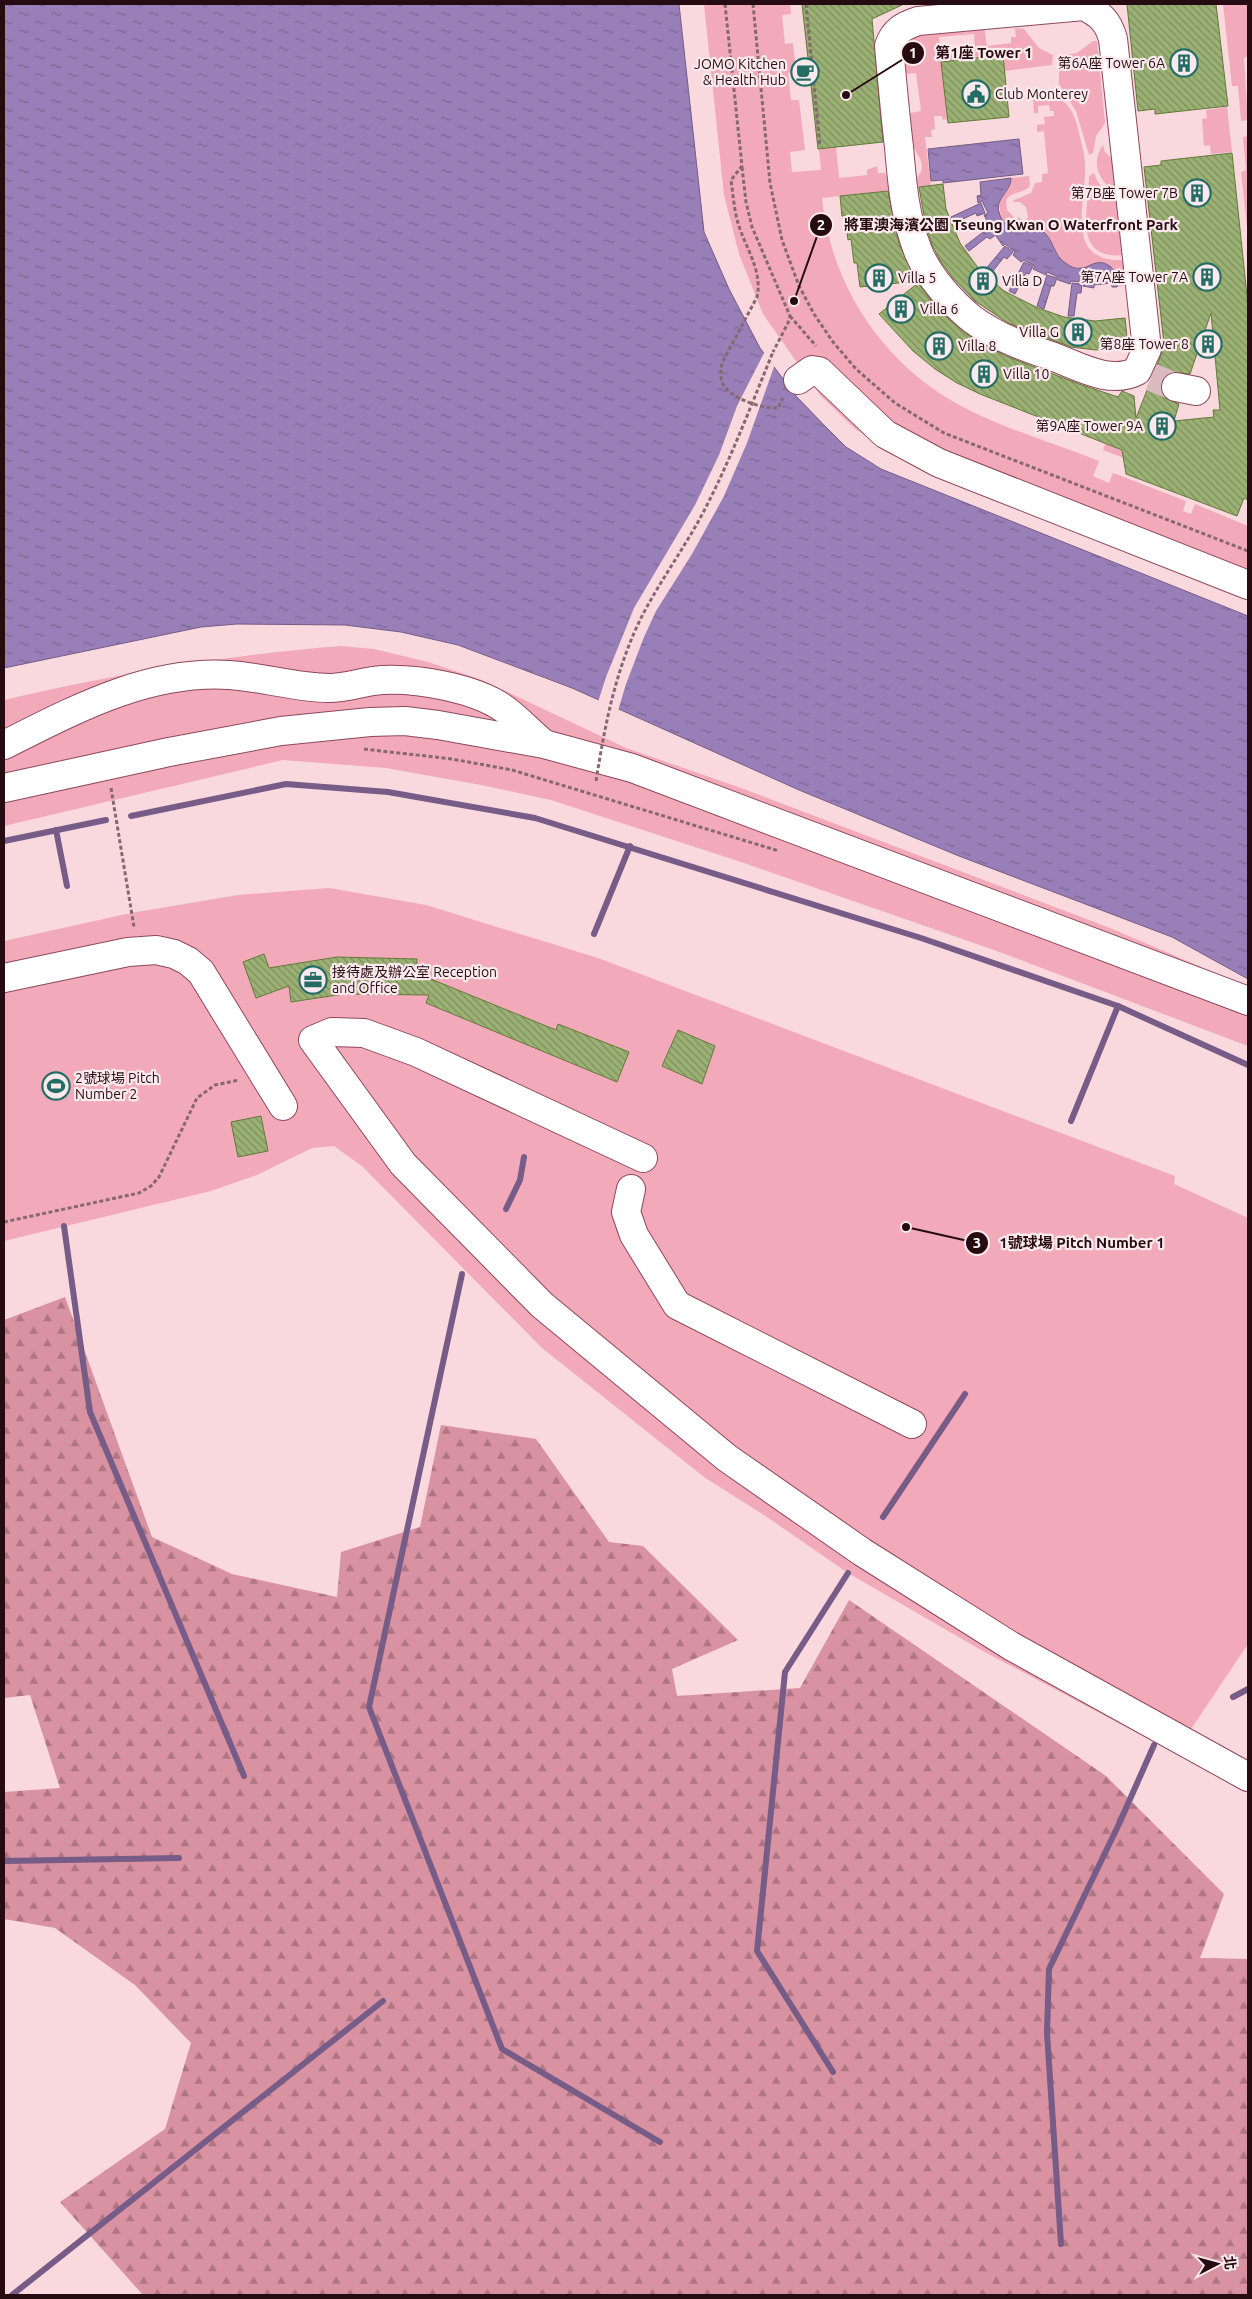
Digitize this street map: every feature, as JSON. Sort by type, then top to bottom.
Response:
[{"type":"street","points":[[1064,5],[1084,6],[1098,13],[1109,25],[1113,39],[1147,349],[1144,374],[1119,377],[1107,376],[1042,353],[990,330],[972,318],[942,288],[923,260],[906,213],[888,46],[892,35],[903,26],[918,21],[1064,5]]},
{"type":"street","points":[[798,380],[812,370],[819,371],[884,434],[939,463],[1248,585]]},
{"type":"street","points":[[4,745],[53,719],[135,686],[167,678],[229,675],[307,687],[333,688],[353,683],[391,680],[448,686],[502,708],[544,744]]},
{"type":"street","points":[[4,788],[169,752],[282,731],[370,722],[405,721],[438,725],[544,744],[605,759],[654,775],[1248,1001]]},
{"type":"street","points":[[4,978],[128,952],[156,950],[174,954],[188,961],[201,972],[283,1106]]},
{"type":"street","points":[[643,1158],[416,1052],[364,1033],[332,1032],[313,1040],[403,1164],[542,1305],[727,1458],[862,1552],[1011,1646],[1248,1777]]},
{"type":"street","points":[[631,1189],[626,1212],[634,1235],[677,1305],[912,1424]]},
{"type":"path","points":[[596,781],[606,715],[628,646],[658,586],[696,528],[708,505],[737,442],[773,352],[788,324],[790,316],[752,227],[746,202],[725,4]]},
{"type":"path","points":[[752,4],[770,183],[782,240],[796,279],[814,314],[833,342],[856,369],[895,403],[927,424],[952,437],[1248,551]]},
{"type":"path","points":[[806,4],[820,146]]},
{"type":"path","points":[[742,166],[731,180],[733,199],[738,223],[757,270],[759,287],[757,297],[722,363],[720,374],[723,384],[745,401],[768,409],[778,408],[784,396],[798,380]]},
{"type":"path","points":[[363,749],[452,759],[512,770],[783,853]]},
{"type":"path","points":[[113,802],[131,913]]},
{"type":"path","points":[[4,1222],[139,1193],[151,1186],[159,1178],[197,1098],[215,1085],[264,1075]]},
{"type":"green space","points":[[65,1297],[152,1537],[232,1574],[337,1597],[341,1552],[420,1527],[441,1425],[536,1439],[609,1542],[643,1546],[738,1640],[672,1669],[677,1696],[800,1688],[849,1600],[1106,1776],[1224,1894],[1200,1958],[1248,1959],[1248,2295],[143,2295],[60,2202],[165,2129],[191,2043],[135,1985],[55,1928],[4,1919],[4,1792],[60,1788],[30,1695],[4,1698],[4,1320]]},
{"type":"shaded area","points":[[704,4],[790,4],[791,14],[782,15],[785,44],[793,43],[796,72],[788,73],[791,100],[799,100],[805,150],[790,152],[792,172],[821,170],[819,149],[836,147],[839,178],[867,175],[867,170],[877,166],[878,173],[885,173],[892,190],[822,198],[827,230],[849,291],[885,345],[933,389],[961,406],[1012,429],[1099,461],[1093,476],[1109,483],[1113,473],[1186,501],[1183,511],[1191,514],[1195,504],[1248,526],[1248,598],[911,463],[855,429],[820,395],[763,314],[739,254],[724,195]]},
{"type":"shaded area","points":[[1223,4],[1248,4],[1248,56],[1244,58],[1248,120],[1241,121],[1238,86],[1232,86]]},
{"type":"shaded area","points":[[984,26],[987,46],[1011,43],[1011,37],[1016,37],[1015,28],[1024,29],[1039,48],[1053,55],[1052,65],[1005,71],[1003,55],[941,62],[947,119],[943,120],[942,116],[934,116],[935,129],[931,130],[932,137],[925,137],[931,186],[911,188],[922,167],[921,160],[913,145],[910,113],[921,111],[916,73],[906,74],[905,56],[908,46],[921,34]],"holes":[[[974,34],[975,48],[941,51],[939,37]]]},
{"type":"shaded area","points":[[1093,41],[1097,41],[1105,123],[1096,136],[1093,153],[1089,155],[1076,111],[1059,84],[1059,69],[1063,55],[1077,53]]},
{"type":"shaded area","points":[[1056,97],[1065,103],[1071,110],[1082,144],[1085,179],[1082,228],[1085,241],[1092,252],[1105,258],[1125,260],[1128,285],[1117,287],[1116,273],[1105,265],[1100,264],[1077,268],[1064,263],[1049,237],[1040,228],[1030,225],[1010,224],[1001,218],[999,202],[1008,189],[1011,178],[1029,176],[1030,186],[1011,195],[1006,200],[1007,210],[1016,219],[1018,217],[1024,222],[1028,217],[1026,207],[1020,202],[1013,202],[1031,193],[1035,183],[1042,182],[1042,174],[1048,173],[1044,131],[1037,132],[1037,125],[1045,124],[1044,117],[1054,116],[1054,111],[1050,111],[1049,105],[1038,106],[1038,113],[1034,113],[1033,98]]},
{"type":"shaded area","points":[[1227,107],[1232,152],[1211,154],[1210,145],[1204,146],[1202,119],[1207,118],[1206,110]]},
{"type":"shaded area","points":[[1248,136],[1248,236],[1241,172],[1246,170],[1243,137]]},
{"type":"shaded area","points":[[1103,145],[1105,152],[1113,160],[1118,192],[1106,184],[1098,172],[1097,158]]},
{"type":"shaded area","points":[[1094,173],[1103,188],[1119,197],[1125,255],[1108,255],[1097,250],[1090,241],[1086,217],[1089,176]]},
{"type":"shaded area","points":[[1109,434],[1127,441],[1122,453],[1124,458],[1103,450]]},
{"type":"shaded area","points":[[341,646],[374,649],[428,662],[482,680],[626,748],[741,788],[1110,928],[1248,987],[1248,1046],[994,950],[741,862],[551,800],[386,768],[283,760],[4,826],[4,700],[88,682],[213,660]]},
{"type":"shaded area","points":[[329,888],[426,905],[598,958],[1175,1176],[1174,1184],[1248,1218],[1248,1644],[1175,1753],[981,1650],[848,1573],[764,1515],[704,1477],[542,1348],[363,1167],[334,1146],[312,1148],[257,1175],[211,1191],[4,1241],[4,941],[131,913],[238,895]]},
{"type":"water","points":[[4,4],[679,4],[704,232],[729,289],[760,348],[795,395],[846,447],[881,469],[1248,616],[1248,979],[1172,937],[959,856],[799,790],[572,688],[458,645],[401,632],[345,625],[237,624],[201,627],[4,668]]},
{"type":"water","points":[[1019,139],[1023,174],[943,183],[943,180],[931,181],[928,149]]},
{"type":"water","points":[[1011,178],[1009,187],[998,207],[1002,219],[1011,225],[1040,229],[1048,237],[1062,261],[1072,267],[1083,268],[1101,263],[1109,266],[1116,273],[1117,287],[1112,287],[1111,283],[1094,285],[1094,288],[1083,286],[1083,282],[1071,281],[1070,284],[1058,280],[1058,277],[1047,272],[1046,275],[1033,269],[1035,266],[1024,260],[1021,262],[1013,255],[1015,252],[1005,244],[1003,246],[996,236],[999,234],[991,224],[989,225],[984,215],[988,213],[982,201],[978,203],[977,196],[981,195],[980,182]]},
{"type":"water","points":[[981,203],[985,213],[977,216],[976,213],[954,223],[951,217]]},
{"type":"water","points":[[991,226],[997,234],[990,239],[987,237],[969,251],[965,246]]},
{"type":"water","points":[[1005,246],[1013,252],[1007,259],[1004,257],[989,276],[984,271]]},
{"type":"water","points":[[1024,262],[1033,266],[1029,274],[1026,273],[1015,294],[1009,291]]},
{"type":"water","points":[[1047,275],[1057,278],[1054,286],[1051,286],[1044,309],[1037,306]]},
{"type":"water","points":[[1072,283],[1082,284],[1081,293],[1077,293],[1074,316],[1068,316]]},
{"type":"pier","points":[[765,351],[775,364],[747,443],[724,496],[692,554],[656,611],[626,684],[618,711],[598,702],[634,608],[695,505],[719,455],[737,406]]},
{"type":"building","points":[[802,4],[904,4],[872,19],[883,142],[818,149]]},
{"type":"building","points":[[1127,4],[1216,4],[1228,106],[1155,114],[1155,109],[1138,111]]},
{"type":"building","name":"Club Monterey","points":[[1003,55],[1009,117],[948,123],[941,62]]},
{"type":"building","points":[[1232,153],[1248,305],[1248,500],[1244,498],[1237,516],[1126,474],[1122,450],[980,394],[957,383],[935,369],[913,351],[879,314],[918,283],[937,308],[968,335],[1006,356],[1079,384],[1118,397],[1122,391],[1134,396],[1136,418],[1164,343],[1144,167],[1161,165],[1161,161]],"holes":[[[1211,313],[1220,410],[1213,410],[1214,417],[1174,421],[1179,404],[1165,398],[1161,392],[1161,383],[1164,377],[1171,372],[1190,374]]]},
{"type":"building","points":[[943,184],[946,209],[960,243],[979,269],[1004,291],[1038,308],[1064,317],[1095,321],[1125,318],[1128,347],[1096,350],[1071,347],[1008,323],[975,301],[941,262],[932,245],[925,222],[919,187]]},
{"type":"building","points":[[888,191],[899,244],[917,281],[860,287],[851,239],[848,240],[845,216],[842,216],[840,196]]},
{"type":"building","points":[[264,954],[269,968],[337,957],[417,959],[416,973],[556,1030],[558,1024],[629,1052],[617,1082],[426,1003],[429,995],[344,994],[291,1002],[289,986],[256,998],[243,962]]},
{"type":"building","points":[[678,1030],[715,1046],[702,1084],[662,1066]]},
{"type":"building","points":[[261,1116],[268,1151],[238,1157],[231,1122]]},
{"type":"waterway","points":[[131,816],[286,784],[388,792],[535,818],[921,938],[1118,1006],[1248,1065]]},
{"type":"waterway","points":[[4,841],[106,820]]},
{"type":"waterway","points":[[56,830],[67,886]]},
{"type":"waterway","points":[[594,934],[630,846]]},
{"type":"waterway","points":[[1071,1121],[1118,1006]]},
{"type":"waterway","points":[[506,1209],[520,1180],[524,1157]]},
{"type":"waterway","points":[[64,1226],[90,1412],[244,1776]]},
{"type":"waterway","points":[[462,1274],[369,1707],[502,2049],[660,2142]]},
{"type":"waterway","points":[[883,1517],[965,1394]]},
{"type":"waterway","points":[[833,2072],[757,1951],[785,1672],[848,1573]]},
{"type":"waterway","points":[[1233,1697],[1248,1689]]},
{"type":"waterway","points":[[1061,2244],[1047,2033],[1049,1969],[1119,1824],[1154,1745]]},
{"type":"waterway","points":[[4,1861],[179,1858]]},
{"type":"waterway","points":[[12,2295],[383,2001]]},
{"type":"tunnel","points":[[1151,377],[1176,387]]},
{"type":"place","name":"第6A座 Tower 6A","points":[[1184,63]]},
{"type":"place","name":"JOMO Kitchen & Health Hub","points":[[805,72]]},
{"type":"place","name":"Club Monterey","points":[[976,94]]},
{"type":"place","name":"第1座 Tower 1","points":[[846,95]]},
{"type":"place","name":"第7B座 Tower 7B","points":[[1197,193]]},
{"type":"place","name":"第7A座 Tower 7A","points":[[1207,277]]},
{"type":"place","name":"Villa 5","points":[[879,278]]},
{"type":"place","name":"Villa D","points":[[983,281]]},
{"type":"place","name":"將軍澳海濱公園 Tseung Kwan O Waterfront Park","points":[[794,301]]},
{"type":"place","name":"Villa 6","points":[[901,309]]},
{"type":"place","name":"Villa G","points":[[1078,332]]},
{"type":"place","name":"第8座 Tower 8","points":[[1208,344]]},
{"type":"place","name":"Villa 8","points":[[939,346]]},
{"type":"place","name":"Villa 10","points":[[984,374]]},
{"type":"place","name":"第9A座 Tower 9A","points":[[1162,426]]},
{"type":"place","name":"接待處及辦公室 Reception and Office","points":[[313,980]]},
{"type":"place","name":"2號球場 Pitch Number 2","points":[[56,1086]]},
{"type":"place","name":"1號球場 Pitch Number 1","points":[[906,1227]]}]
